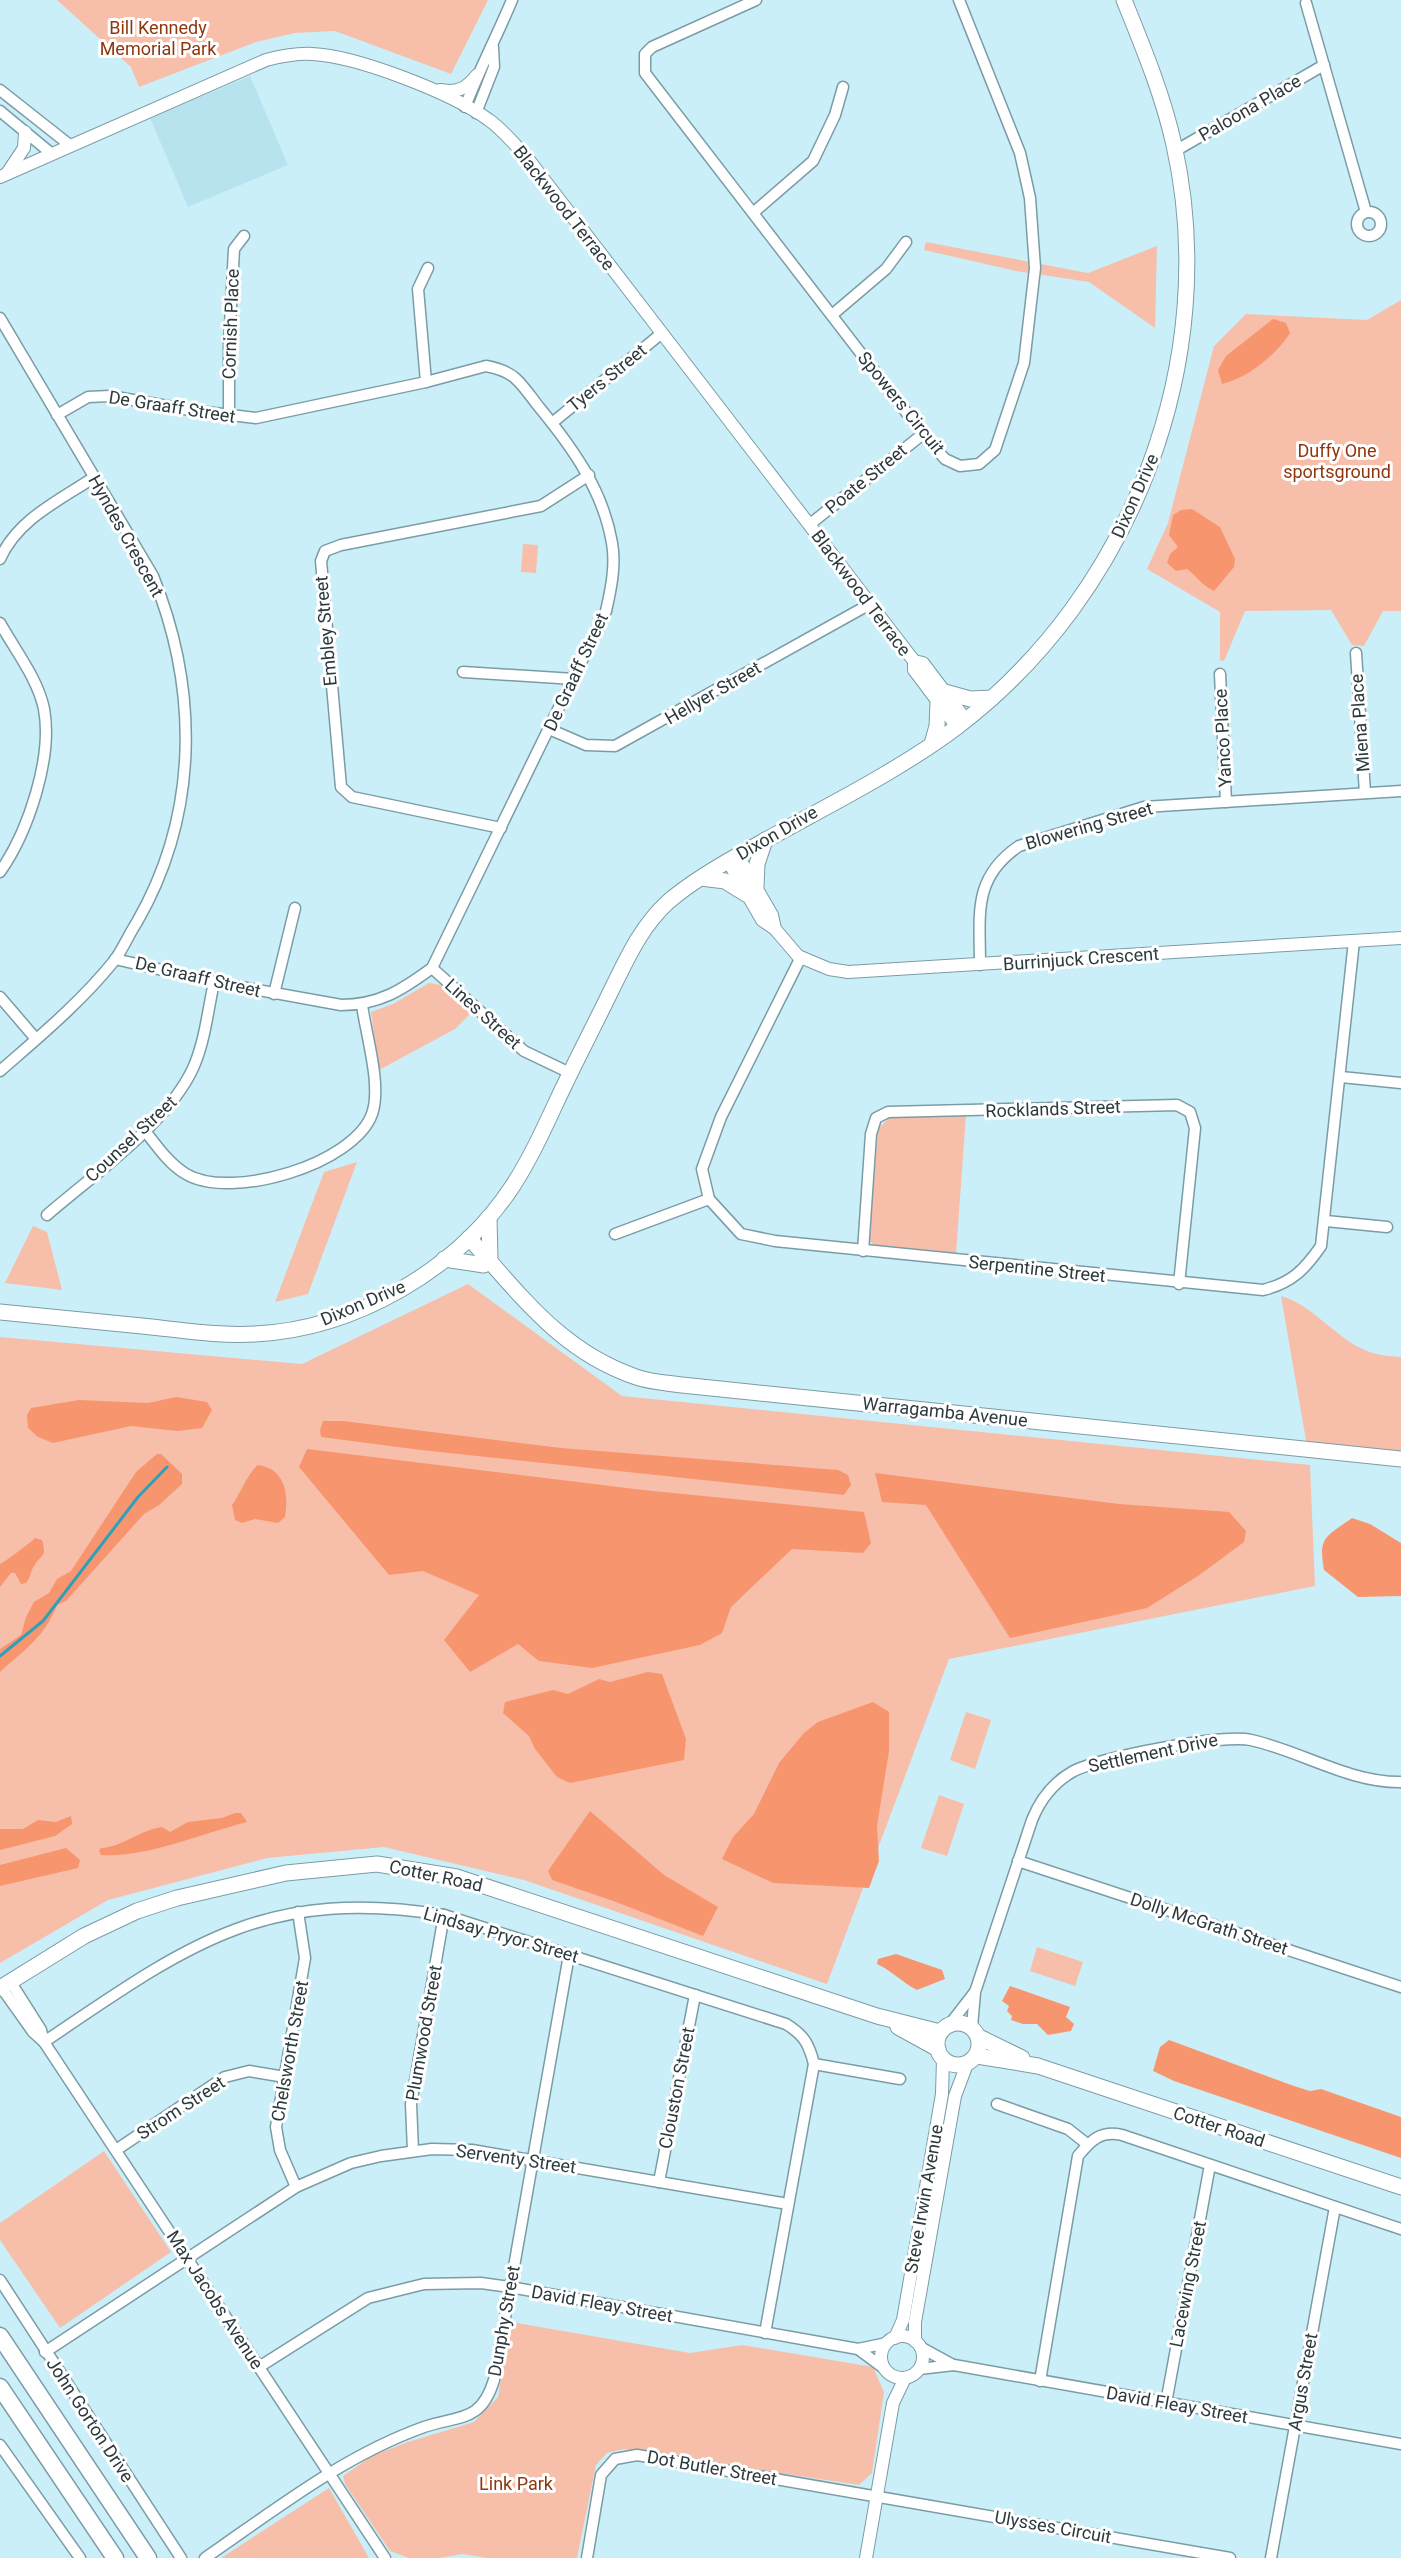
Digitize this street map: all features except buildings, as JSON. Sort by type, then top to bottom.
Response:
[{"type":"main road","name":"Dixon Drive","points":[[0,1312],[218,1334],[267,1333],[313,1324],[349,1313],[410,1284],[466,1241],[489,1217],[522,1170],[635,941],[663,907],[701,878],[733,858],[932,744],[992,698],[1031,660],[1082,596],[1124,526],[1153,459],[1173,388],[1186,281],[1175,151],[1161,98],[1124,0]]},
{"type":"main road","points":[[932,744],[942,697],[992,698]]},
{"type":"main road","points":[[701,878],[725,881],[751,890],[765,840]]},
{"type":"main road","points":[[444,1259],[487,1263],[489,1217]]},
{"type":"main road","name":"Warragamba Avenue","points":[[466,1241],[564,1340],[597,1360],[638,1378],[706,1388],[1401,1459]]},
{"type":"main road","name":"Cotter Road","points":[[4,1985],[84,1936],[137,1911],[177,1898],[285,1873],[377,1864],[457,1877],[877,2016],[945,2028]]},
{"type":"main road","name":"Cotter Road","points":[[877,2016],[940,2054]]},
{"type":"main road","points":[[962,2022],[976,2032],[972,2060],[954,2065],[940,2054],[945,2028],[962,2022]]},
{"type":"main road","name":"Cotter Road","points":[[976,2032],[1038,2066],[1401,2187]]},
{"type":"main road","name":"Cotter Road","points":[[972,2060],[1038,2066]]},
{"type":"main road","name":"John Gorton Drive","points":[[0,2337],[148,2558]]},
{"type":"main road","points":[[0,2386],[115,2558]]},
{"type":"street","points":[[424,87],[452,92],[468,86],[477,75],[493,46],[512,0]]},
{"type":"street","name":"Spowers Circuit","points":[[756,0],[652,47],[645,54],[645,73],[923,434],[953,464],[969,467],[988,458],[995,450],[1011,406],[1024,363],[1035,268],[1034,233],[1020,153],[959,0]]},
{"type":"street","name":"Paloona Place","points":[[1305,1],[1366,212]]},
{"type":"street","points":[[470,110],[494,67],[493,46]]},
{"type":"street","name":"Blackwood Terrace","points":[[2,176],[266,60],[285,55],[315,54],[347,59],[424,87],[489,120],[525,155],[914,661],[923,663],[942,697],[962,723]]},
{"type":"street","name":"Paloona Place","points":[[1175,151],[1324,65]]},
{"type":"street","points":[[470,110],[477,75]]},
{"type":"street","points":[[753,213],[813,161],[835,115],[843,87]]},
{"type":"street","points":[[0,90],[71,146]]},
{"type":"street","points":[[0,111],[52,154]]},
{"type":"street","points":[[2,176],[24,148],[25,132]]},
{"type":"street","name":"Cornish Place","points":[[229,416],[229,345],[234,249],[243,236]]},
{"type":"street","points":[[832,315],[886,269],[906,243]]},
{"type":"street","points":[[426,382],[418,289],[428,268]]},
{"type":"street","name":"Hyndes Crescent","points":[[0,318],[153,576],[165,608],[181,667],[187,733],[184,786],[168,849],[150,899],[115,959],[68,1012],[0,1071]]},
{"type":"street","name":"Tyers Street","points":[[552,423],[662,333]]},
{"type":"street","name":"De Graaff Street","points":[[57,414],[88,397],[110,396],[244,418],[279,414],[426,382],[486,366],[496,368],[515,378],[552,423],[589,475],[605,514],[614,561],[606,611],[432,968],[401,991],[362,1005],[323,1004],[115,959]]},
{"type":"street","name":"Poate Street","points":[[809,525],[923,434]]},
{"type":"street","name":"Embley Street","points":[[501,828],[352,797],[341,787],[321,561],[325,551],[341,545],[541,506],[589,475]]},
{"type":"street","points":[[0,559],[2,546],[24,525],[93,478]]},
{"type":"street","name":"Hellyer Street","points":[[549,729],[586,745],[615,746],[870,604]]},
{"type":"street","points":[[0,623],[36,685],[44,710],[44,731],[35,799],[15,847],[0,872]]},
{"type":"street","name":"Miena Place","points":[[1356,653],[1365,794]]},
{"type":"street","points":[[464,672],[574,679]]},
{"type":"street","name":"Yanco Place","points":[[1220,674],[1226,802]]},
{"type":"street","name":"Blowering Street","points":[[980,965],[980,895],[1001,858],[1019,846],[1144,807],[1401,791]]},
{"type":"street","name":"Burrinjuck Crescent","points":[[733,858],[751,890],[772,915],[775,929],[788,946],[801,957],[829,969],[848,972],[1401,938]]},
{"type":"street","points":[[274,994],[295,908]]},
{"type":"street","name":"Serpentine Street","points":[[801,957],[721,1117],[702,1168],[709,1199],[741,1234],[775,1241],[863,1251],[1179,1284],[1263,1290],[1282,1286],[1302,1272],[1321,1246],[1326,1221],[1354,941]]},
{"type":"street","name":"Lines Street","points":[[432,968],[524,1051],[570,1073]]},
{"type":"street","name":"Counsel Street","points":[[47,1215],[145,1131],[171,1105],[195,1064],[214,982]]},
{"type":"street","points":[[0,997],[36,1039]]},
{"type":"street","points":[[145,1131],[170,1161],[187,1174],[225,1184],[284,1176],[317,1162],[352,1138],[366,1125],[372,1112],[376,1094],[362,1005]]},
{"type":"street","points":[[1341,1077],[1401,1083]]},
{"type":"street","name":"Rocklands Street","points":[[863,1251],[871,1134],[876,1118],[888,1112],[1178,1105],[1190,1112],[1195,1128],[1179,1284]]},
{"type":"street","points":[[615,1234],[709,1199]]},
{"type":"street","points":[[1326,1221],[1388,1227]]},
{"type":"street","name":"Settlement Drive","points":[[976,2032],[975,1992],[1032,1820],[1046,1795],[1070,1773],[1094,1763],[1214,1739],[1243,1739],[1369,1779],[1401,1782]]},
{"type":"street","name":"Dolly McGrath Street","points":[[1018,1861],[1401,1987]]},
{"type":"street","name":"Lindsay Pryor Street","points":[[44,2042],[181,1953],[252,1922],[298,1912],[350,1906],[397,1908],[444,1915],[786,2024],[802,2034],[810,2047],[814,2064]]},
{"type":"street","name":"Chelsworth Street","points":[[296,2187],[280,2150],[276,2127],[306,1958],[298,1912]]},
{"type":"street","name":"Plumwood Street","points":[[413,2151],[411,2104],[444,1915]]},
{"type":"street","name":"Dunphy Street","points":[[205,2558],[358,2455],[391,2439],[430,2425],[466,2418],[482,2406],[494,2380],[569,1955]]},
{"type":"street","name":"Max Jacobs Avenue","points":[[4,1985],[41,2030],[44,2042],[385,2558]]},
{"type":"street","name":"Settlement Drive","points":[[945,2028],[975,1992]]},
{"type":"street","name":"Clouston Street","points":[[659,2182],[695,1995]]},
{"type":"street","name":"Steve Irwin Avenue","points":[[891,2340],[903,2320],[942,2094],[940,2054]]},
{"type":"street","name":"Steve Irwin Avenue","points":[[918,2344],[915,2322],[955,2096],[972,2060]]},
{"type":"street","points":[[765,2333],[814,2064],[900,2079]]},
{"type":"street","name":"Strom Street","points":[[116,2150],[225,2078],[249,2071],[285,2077]]},
{"type":"street","points":[[998,2104],[1068,2129],[1087,2144]]},
{"type":"street","points":[[1040,2380],[1078,2156],[1097,2136],[1110,2132],[1401,2229]]},
{"type":"street","name":"Serventy Street","points":[[45,2352],[296,2187],[351,2163],[413,2151],[472,2150],[788,2204]]},
{"type":"street","name":"Lacewing Street","points":[[1166,2403],[1210,2165]]},
{"type":"street","name":"Argus Street","points":[[1271,2558],[1335,2207]]},
{"type":"street","name":"John Gorton Drive","points":[[0,2280],[181,2558]]},
{"type":"street","name":"David Fleay Street","points":[[259,2367],[368,2298],[424,2284],[443,2283],[481,2283],[510,2287],[858,2349],[891,2340]]},
{"type":"street","points":[[866,2558],[893,2403],[905,2378],[919,2369],[923,2358],[918,2344],[909,2338],[891,2340],[881,2355],[887,2371],[893,2403]]},
{"type":"street","name":"David Fleay Street","points":[[918,2344],[954,2365]]},
{"type":"street","name":"David Fleay Street","points":[[858,2349],[887,2371]]},
{"type":"street","name":"David Fleay Street","points":[[919,2369],[954,2365],[1401,2444]]},
{"type":"street","points":[[887,2371],[905,2378]]},
{"type":"street","points":[[0,2445],[80,2558]]},
{"type":"street","name":"Dot Butler Street","points":[[587,2558],[601,2475],[615,2459],[637,2455],[877,2496]]},
{"type":"street","name":"Ulysses Circuit","points":[[877,2496],[1230,2558]]},
{"type":"shaded area","points":[[250,76],[288,165],[188,207],[150,118]]},
{"type":"shaded area","points":[[1273,319],[1286,323],[1290,333],[1284,341],[1251,371],[1222,384],[1218,370],[1226,356]]},
{"type":"shaded area","points":[[1192,509],[1220,527],[1235,559],[1234,567],[1214,591],[1187,569],[1176,571],[1167,563],[1170,554],[1178,547],[1169,535],[1173,515],[1181,510]]},
{"type":"shaded area","points":[[176,1397],[207,1402],[212,1410],[202,1428],[177,1431],[131,1426],[53,1443],[38,1437],[28,1428],[27,1415],[31,1408],[79,1400],[148,1403]]},
{"type":"shaded area","points":[[323,1421],[343,1421],[561,1448],[838,1470],[848,1475],[851,1485],[844,1495],[421,1450],[321,1437],[320,1430]]},
{"type":"shaded area","points":[[307,1449],[643,1490],[864,1512],[871,1543],[863,1553],[792,1549],[731,1607],[722,1633],[700,1645],[592,1668],[539,1661],[518,1644],[470,1672],[444,1640],[479,1595],[423,1571],[389,1575],[299,1467]]},
{"type":"shaded area","points":[[157,1454],[161,1454],[182,1474],[182,1484],[159,1505],[144,1514],[66,1601],[57,1605],[40,1635],[0,1672],[0,1649],[21,1635],[26,1617],[34,1602],[49,1593],[57,1579],[71,1571],[136,1472]]},
{"type":"shaded area","points":[[258,1465],[274,1471],[283,1483],[286,1499],[285,1517],[278,1523],[255,1519],[242,1523],[235,1520],[232,1505]]},
{"type":"shaded area","points":[[875,1473],[1119,1504],[1229,1512],[1246,1531],[1244,1542],[1198,1576],[1147,1608],[1010,1638],[926,1505],[882,1502]]},
{"type":"shaded area","points":[[1352,1518],[1370,1524],[1401,1543],[1401,1596],[1358,1597],[1324,1570],[1322,1550],[1326,1538]]},
{"type":"shaded area","points":[[35,1538],[42,1540],[44,1553],[33,1568],[28,1581],[21,1584],[15,1573],[11,1573],[0,1587],[0,1564]]},
{"type":"shaded area","points":[[648,1672],[662,1674],[686,1739],[684,1760],[570,1783],[557,1777],[535,1749],[529,1736],[503,1713],[505,1702],[553,1690],[568,1694],[599,1679],[610,1682]]},
{"type":"shaded area","points":[[873,1702],[889,1712],[889,1751],[877,1826],[879,1861],[869,1888],[773,1883],[722,1859],[733,1837],[754,1814],[779,1763],[804,1733],[818,1722]]},
{"type":"shaded area","points":[[590,1811],[664,1875],[718,1907],[703,1936],[552,1880],[548,1871]]},
{"type":"shaded area","points":[[241,1813],[247,1822],[137,1853],[101,1855],[99,1851],[101,1848],[116,1845],[146,1831],[162,1827],[170,1832],[188,1822],[222,1818]]},
{"type":"shaded area","points":[[71,1816],[72,1824],[55,1836],[0,1850],[0,1829],[23,1829],[38,1820],[56,1822]]},
{"type":"shaded area","points":[[66,1848],[80,1860],[78,1868],[0,1886],[0,1865]]},
{"type":"shaded area","points":[[896,1954],[942,1970],[945,1979],[917,1990],[877,1964],[878,1959]]},
{"type":"shaded area","points":[[1010,1986],[1070,2007],[1066,2017],[1074,2024],[1071,2031],[1048,2035],[1037,2024],[1023,2024],[1011,2020],[1012,2016],[1007,2011],[1009,2006],[1002,2001]]},
{"type":"shaded area","points":[[1169,2040],[1294,2086],[1310,2091],[1321,2089],[1401,2117],[1401,2158],[1174,2081],[1153,2071],[1160,2047]]},
{"type":"green space","name":"Bill Kennedy Memorial Park","points":[[57,0],[488,0],[451,74],[335,31],[295,33],[256,42],[139,87],[131,67]]},
{"type":"green space","points":[[926,242],[1088,273],[1157,246],[1155,328],[1089,282],[1016,271],[924,250]]},
{"type":"green space","name":"Duffy One sportsground","points":[[1401,300],[1401,611],[1383,611],[1364,646],[1352,645],[1331,610],[1245,611],[1224,661],[1220,660],[1220,612],[1147,569],[1168,523],[1214,346],[1246,314],[1367,320]]},
{"type":"green space","points":[[523,544],[538,545],[536,573],[521,572]]},
{"type":"green space","points":[[429,983],[441,985],[471,1013],[455,1029],[379,1070],[371,1012],[393,1004]]},
{"type":"green space","points":[[966,1115],[956,1254],[876,1246],[869,1241],[878,1129],[891,1116]]},
{"type":"green space","points":[[357,1162],[308,1294],[275,1302],[324,1172]]},
{"type":"green space","points":[[33,1226],[47,1232],[62,1290],[5,1283]]},
{"type":"green space","points":[[468,1284],[622,1396],[1310,1465],[1315,1586],[949,1659],[827,1984],[524,1880],[384,1847],[267,1858],[108,1900],[0,1963],[0,1337],[302,1364]]},
{"type":"green space","points":[[1281,1296],[1306,1308],[1351,1343],[1364,1350],[1380,1355],[1401,1357],[1401,1456],[1307,1446]]},
{"type":"green space","points":[[966,1712],[991,1720],[975,1769],[950,1760]]},
{"type":"green space","points":[[939,1795],[964,1804],[947,1856],[921,1848]]},
{"type":"green space","points":[[1037,1947],[1083,1962],[1075,1986],[1030,1971]]},
{"type":"green space","points":[[104,2151],[171,2252],[60,2328],[0,2240],[0,2223]]},
{"type":"green space","name":"Link Park","points":[[511,2322],[690,2353],[742,2345],[873,2367],[884,2392],[872,2473],[859,2485],[624,2449],[607,2453],[596,2465],[577,2558],[488,2558],[462,2554],[440,2558],[409,2558],[390,2551],[345,2484],[343,2476],[372,2456],[408,2442],[474,2422],[498,2397]]},
{"type":"green space","points":[[329,2488],[369,2558],[221,2558]]},
{"type":"waterway","points":[[0,1656],[43,1621],[138,1497],[167,1467]]}]
